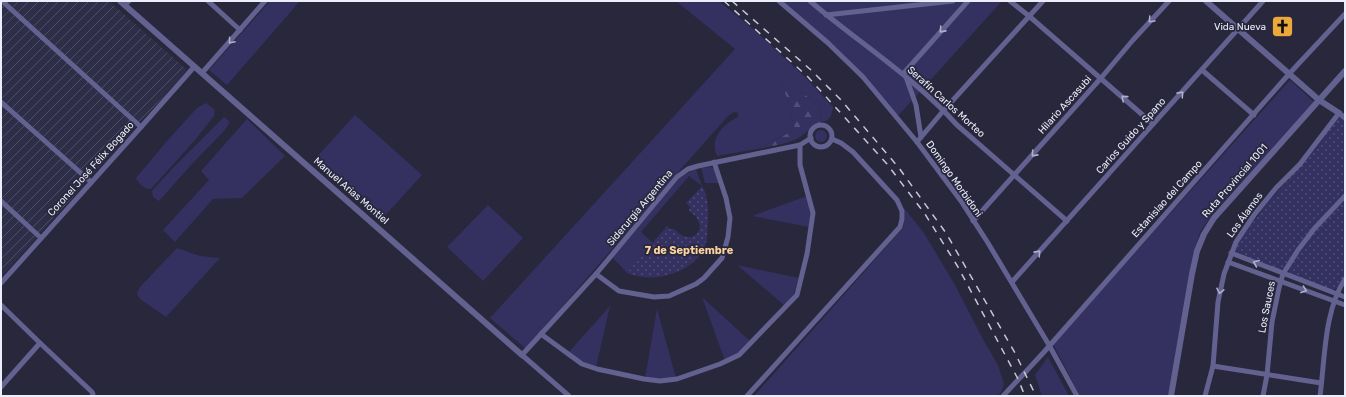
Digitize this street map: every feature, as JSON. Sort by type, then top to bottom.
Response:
[{"type":"street","points":[[2,1],[142,127]]},
{"type":"street","points":[[208,1],[240,30]]},
{"type":"street","points":[[202,74],[265,1]]},
{"type":"street","name":"Domingo Morbidoni","points":[[780,1],[828,43],[863,77],[917,142],[961,201],[1012,282],[1077,396]]},
{"type":"street","name":"Serafín Carlos Morteo","points":[[810,1],[922,89],[957,125],[1067,221]]},
{"type":"street","points":[[826,15],[953,1]]},
{"type":"street","points":[[921,137],[916,105],[904,75],[968,1]]},
{"type":"street","points":[[1010,1],[1102,78],[1154,124]]},
{"type":"street","points":[[917,142],[1043,1]]},
{"type":"street","name":"Hilario Ascasubi","points":[[973,221],[1169,1]]},
{"type":"street","points":[[1206,1],[1319,100],[1345,118]]},
{"type":"street","name":"Carlos Guido y Spano","points":[[1012,282],[1263,1]]},
{"type":"street","name":"Manuel Arias Montiel","points":[[124,2],[194,67],[569,396]]},
{"type":"street","name":"Estanislao del Campo","points":[[1003,396],[1345,14]]},
{"type":"street","name":"Coronel José Félix Bogado","points":[[1,283],[142,127],[194,67]]},
{"type":"street","points":[[1202,70],[1254,115]]},
{"type":"street","name":"Ruta Provincial 1001","points":[[1171,396],[1192,274],[1197,251],[1204,234],[1214,218],[1345,71]]},
{"type":"street","points":[[1,102],[91,182]]},
{"type":"street","name":"Los Álamos","points":[[1205,396],[1213,366],[1218,302],[1228,262],[1236,242],[1254,215],[1276,188],[1300,164],[1339,113]]},
{"type":"street","name":"Siderurgia Argentina","points":[[522,355],[596,274],[677,177],[688,169],[714,162],[800,145],[811,138],[813,129],[821,125],[829,129],[832,139]]},
{"type":"street","points":[[747,396],[900,227],[902,219],[902,211],[897,200],[853,152],[841,143],[832,139],[829,143],[822,147],[815,144],[811,138]]},
{"type":"street","points":[[541,334],[582,364],[612,373],[660,381],[677,379],[720,364],[740,355],[796,295],[807,254],[813,213],[800,165],[800,145]]},
{"type":"street","points":[[596,274],[619,291],[654,297],[670,296],[696,284],[704,278],[722,258],[728,237],[730,218],[726,198],[714,162]]},
{"type":"street","name":"Los Sauces","points":[[1263,396],[1267,375],[1270,338],[1283,274],[1298,250],[1314,229],[1345,196]]},
{"type":"street","points":[[1,202],[41,238]]},
{"type":"street","points":[[1231,253],[1345,298]]},
{"type":"street","points":[[1228,262],[1345,305]]},
{"type":"street","points":[[1320,396],[1326,346],[1334,301],[1345,279]]},
{"type":"street","points":[[1,305],[40,344],[92,392],[93,395]]},
{"type":"street","points":[[1,387],[40,344]]},
{"type":"street","points":[[1213,366],[1321,383]]},
{"type":"shaded area","points":[[8,1],[109,1],[187,70],[1,277],[1,8]]},
{"type":"green space","points":[[270,1],[300,1],[227,85],[209,70]]},
{"type":"green space","points":[[676,1],[719,1],[752,28],[805,77],[833,107],[831,115],[827,120],[821,122],[822,117],[819,110],[811,99],[800,91],[780,82],[787,98],[794,127],[789,133],[772,141],[763,148],[717,156],[715,150],[716,138],[727,124],[738,117],[738,113],[734,112],[728,116],[526,349],[490,318],[735,49]]},
{"type":"green space","points":[[779,1],[1002,1],[897,117],[863,77]]},
{"type":"green space","points":[[1290,80],[1314,102],[1214,212],[1200,232],[1192,260],[1169,396],[1080,396],[1053,344]]},
{"type":"green space","points":[[780,82],[800,91],[811,99],[819,110],[822,117],[821,122],[814,125],[796,139],[787,143],[763,148],[772,141],[789,133],[794,127],[787,98]]},
{"type":"green space","points":[[206,103],[215,110],[214,116],[195,140],[151,189],[142,186],[136,178],[197,108]]},
{"type":"green space","points":[[355,115],[422,175],[380,221],[313,161]]},
{"type":"green space","points":[[224,117],[230,122],[224,131],[159,201],[153,197],[152,191]]},
{"type":"green space","points":[[1343,117],[1345,119],[1345,192],[1306,235],[1284,268],[1280,270],[1237,254],[1234,249],[1267,203],[1314,151],[1337,118]]},
{"type":"green space","points":[[247,119],[285,156],[242,198],[213,199],[175,242],[163,230],[209,180],[201,171]]},
{"type":"green space","points":[[819,130],[823,130],[827,136],[823,142],[819,142],[815,138],[815,134]]},
{"type":"green space","points":[[701,168],[714,168],[719,182],[718,183],[705,183]]},
{"type":"green space","points":[[696,169],[702,186],[689,176],[641,232],[653,243],[627,273],[612,257],[680,178]]},
{"type":"green space","points":[[702,186],[707,198],[708,218],[706,243],[700,256],[692,264],[682,270],[660,277],[637,276],[627,273],[667,226],[687,237],[691,237],[698,232],[700,226],[698,221],[689,211],[690,207],[686,203]]},
{"type":"green space","points":[[807,196],[812,213],[809,227],[752,216]]},
{"type":"green space","points":[[1345,200],[1345,276],[1337,288],[1333,290],[1290,274],[1288,269],[1295,258],[1316,230]]},
{"type":"green space","points":[[488,205],[523,238],[483,281],[447,247]]},
{"type":"green space","points":[[904,208],[924,233],[955,285],[998,365],[1004,384],[998,396],[754,396],[903,228],[905,217]]},
{"type":"green space","points":[[177,248],[200,256],[220,258],[166,317],[140,299],[137,294],[140,287]]},
{"type":"green space","points":[[737,265],[799,278],[794,294],[785,306]]},
{"type":"green space","points":[[702,297],[751,342],[739,355],[725,361]]},
{"type":"green space","points":[[610,306],[596,367],[582,362],[568,353]]},
{"type":"green space","points":[[657,309],[676,378],[659,380],[645,378]]},
{"type":"green space","points":[[1048,357],[1069,396],[1042,396],[1035,375]]},
{"type":"railway","points":[[724,1],[808,77],[887,164],[925,214],[958,267],[1018,379],[1025,396]]},
{"type":"railway","points":[[732,1],[811,70],[841,100],[899,168],[946,233],[1015,353],[1036,396]]},
{"type":"place","name":"Vida Nueva","points":[[1282,27]]},
{"type":"district","name":"7 de Septiembre","points":[[689,250]]}]
